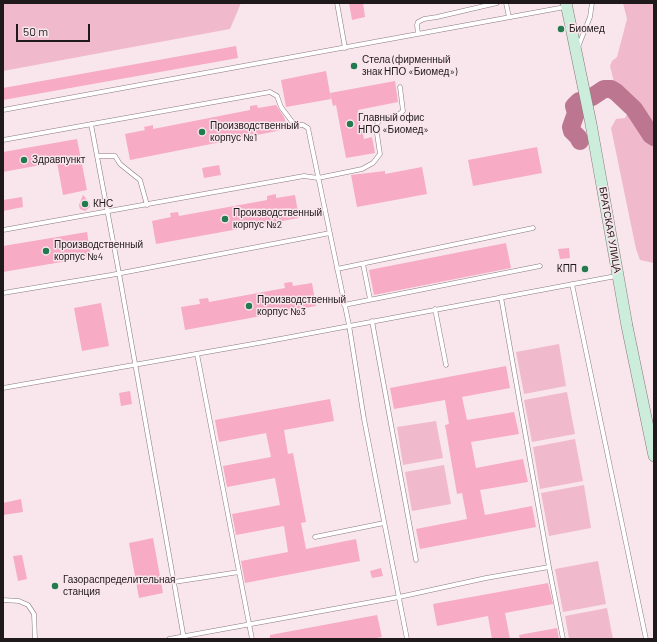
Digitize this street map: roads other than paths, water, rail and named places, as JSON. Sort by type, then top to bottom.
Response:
[{"type":"main road","name":"БРАТСКАЯ УЛИЦА","points":[[567,5],[654,456]]},
{"type":"lane","points":[[337,3],[345,48]]},
{"type":"lane","points":[[418,34],[418,22],[424,19],[497,3]]},
{"type":"lane","points":[[506,3],[509,18]]},
{"type":"lane","points":[[577,55],[578,46],[590,17],[592,3]]},
{"type":"lane","points":[[3,110],[509,18],[567,5]]},
{"type":"lane","points":[[3,230],[304,176],[318,178],[362,169],[377,159],[380,151],[376,132],[377,124],[382,119],[403,111],[400,87]]},
{"type":"lane","points":[[3,140],[270,92],[277,96],[282,110],[293,123],[303,125],[308,128],[349,325],[364,419],[407,639]]},
{"type":"lane","points":[[91,124],[108,211],[134,365],[184,637]]},
{"type":"lane","points":[[98,156],[115,156],[120,164],[140,180],[147,205]]},
{"type":"lane","points":[[337,269],[533,228]]},
{"type":"lane","points":[[3,293],[330,234]]},
{"type":"lane","points":[[363,264],[370,299]]},
{"type":"lane","points":[[344,305],[540,266]]},
{"type":"lane","points":[[3,388],[197,354],[618,275]]},
{"type":"lane","points":[[572,284],[646,639]]},
{"type":"lane","points":[[502,297],[563,639]]},
{"type":"lane","points":[[435,309],[446,365]]},
{"type":"lane","points":[[372,321],[416,560]]},
{"type":"lane","points":[[197,354],[252,639]]},
{"type":"lane","points":[[315,536],[384,523]]},
{"type":"lane","points":[[169,639],[398,597],[486,578],[549,567]]},
{"type":"lane","points":[[174,582],[239,572]]},
{"type":"lane","points":[[3,600],[19,601],[28,605],[34,614],[35,639]]},
{"type":"waterway","points":[[592,97],[604,89],[611,89],[616,92],[634,109],[651,135],[654,137]]},
{"type":"waterway","points":[[579,101],[574,106],[576,113],[571,127],[572,131],[580,141]]},
{"type":"place","name":"Биомед","points":[[561,29]]},
{"type":"place","name":"Стела (фирменный знак НПО «Биомед»)","points":[[354,66]]},
{"type":"place","name":"Главный офис НПО «Биомед»","points":[[350,124]]},
{"type":"place","name":"Производственный корпус №1","points":[[202,132]]},
{"type":"place","name":"Здравпункт","points":[[24,160]]},
{"type":"place","name":"КНС","points":[[85,204]]},
{"type":"place","name":"Производственный корпус №2","points":[[225,219]]},
{"type":"place","name":"Производственный корпус №4","points":[[46,251]]},
{"type":"place","name":"КПП","points":[[585,269]]},
{"type":"place","name":"Производственный корпус №3","points":[[249,306]]},
{"type":"place","name":"Газораспределительная станция","points":[[55,586]]}]
